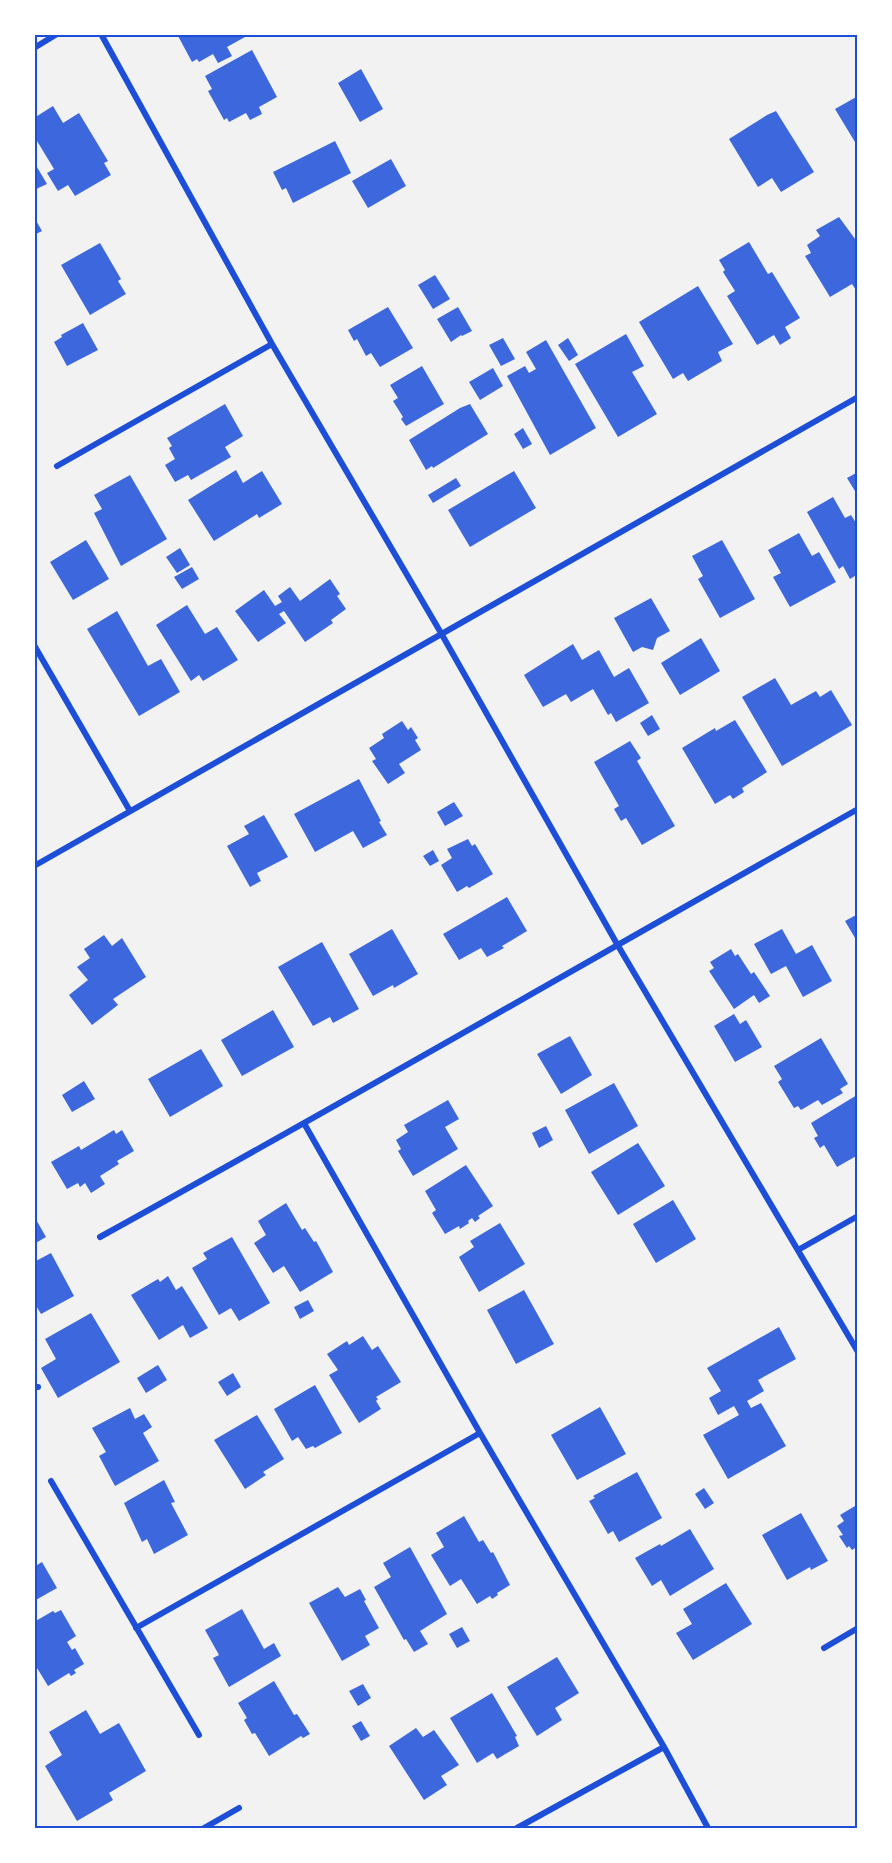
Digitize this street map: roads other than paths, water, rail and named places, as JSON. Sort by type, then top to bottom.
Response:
[{"type":"street","points":[[34,48],[57,34]]},
{"type":"street","points":[[101,34],[272,344],[441,633],[617,944],[858,1352]]},
{"type":"street","points":[[57,466],[272,344]]},
{"type":"street","points":[[34,866],[858,397]]},
{"type":"street","points":[[34,645],[130,811]]},
{"type":"street","points":[[100,1237],[304,1125],[617,944],[858,809]]},
{"type":"street","points":[[304,1125],[480,1433],[664,1747],[708,1828]]},
{"type":"street","points":[[798,1250],[858,1216]]},
{"type":"street","points":[[136,1628],[480,1433]]},
{"type":"street","points":[[51,1481],[199,1735]]},
{"type":"street","points":[[824,1648],[858,1628]]},
{"type":"street","points":[[517,1828],[664,1747]]},
{"type":"street","points":[[204,1828],[239,1809]]}]
